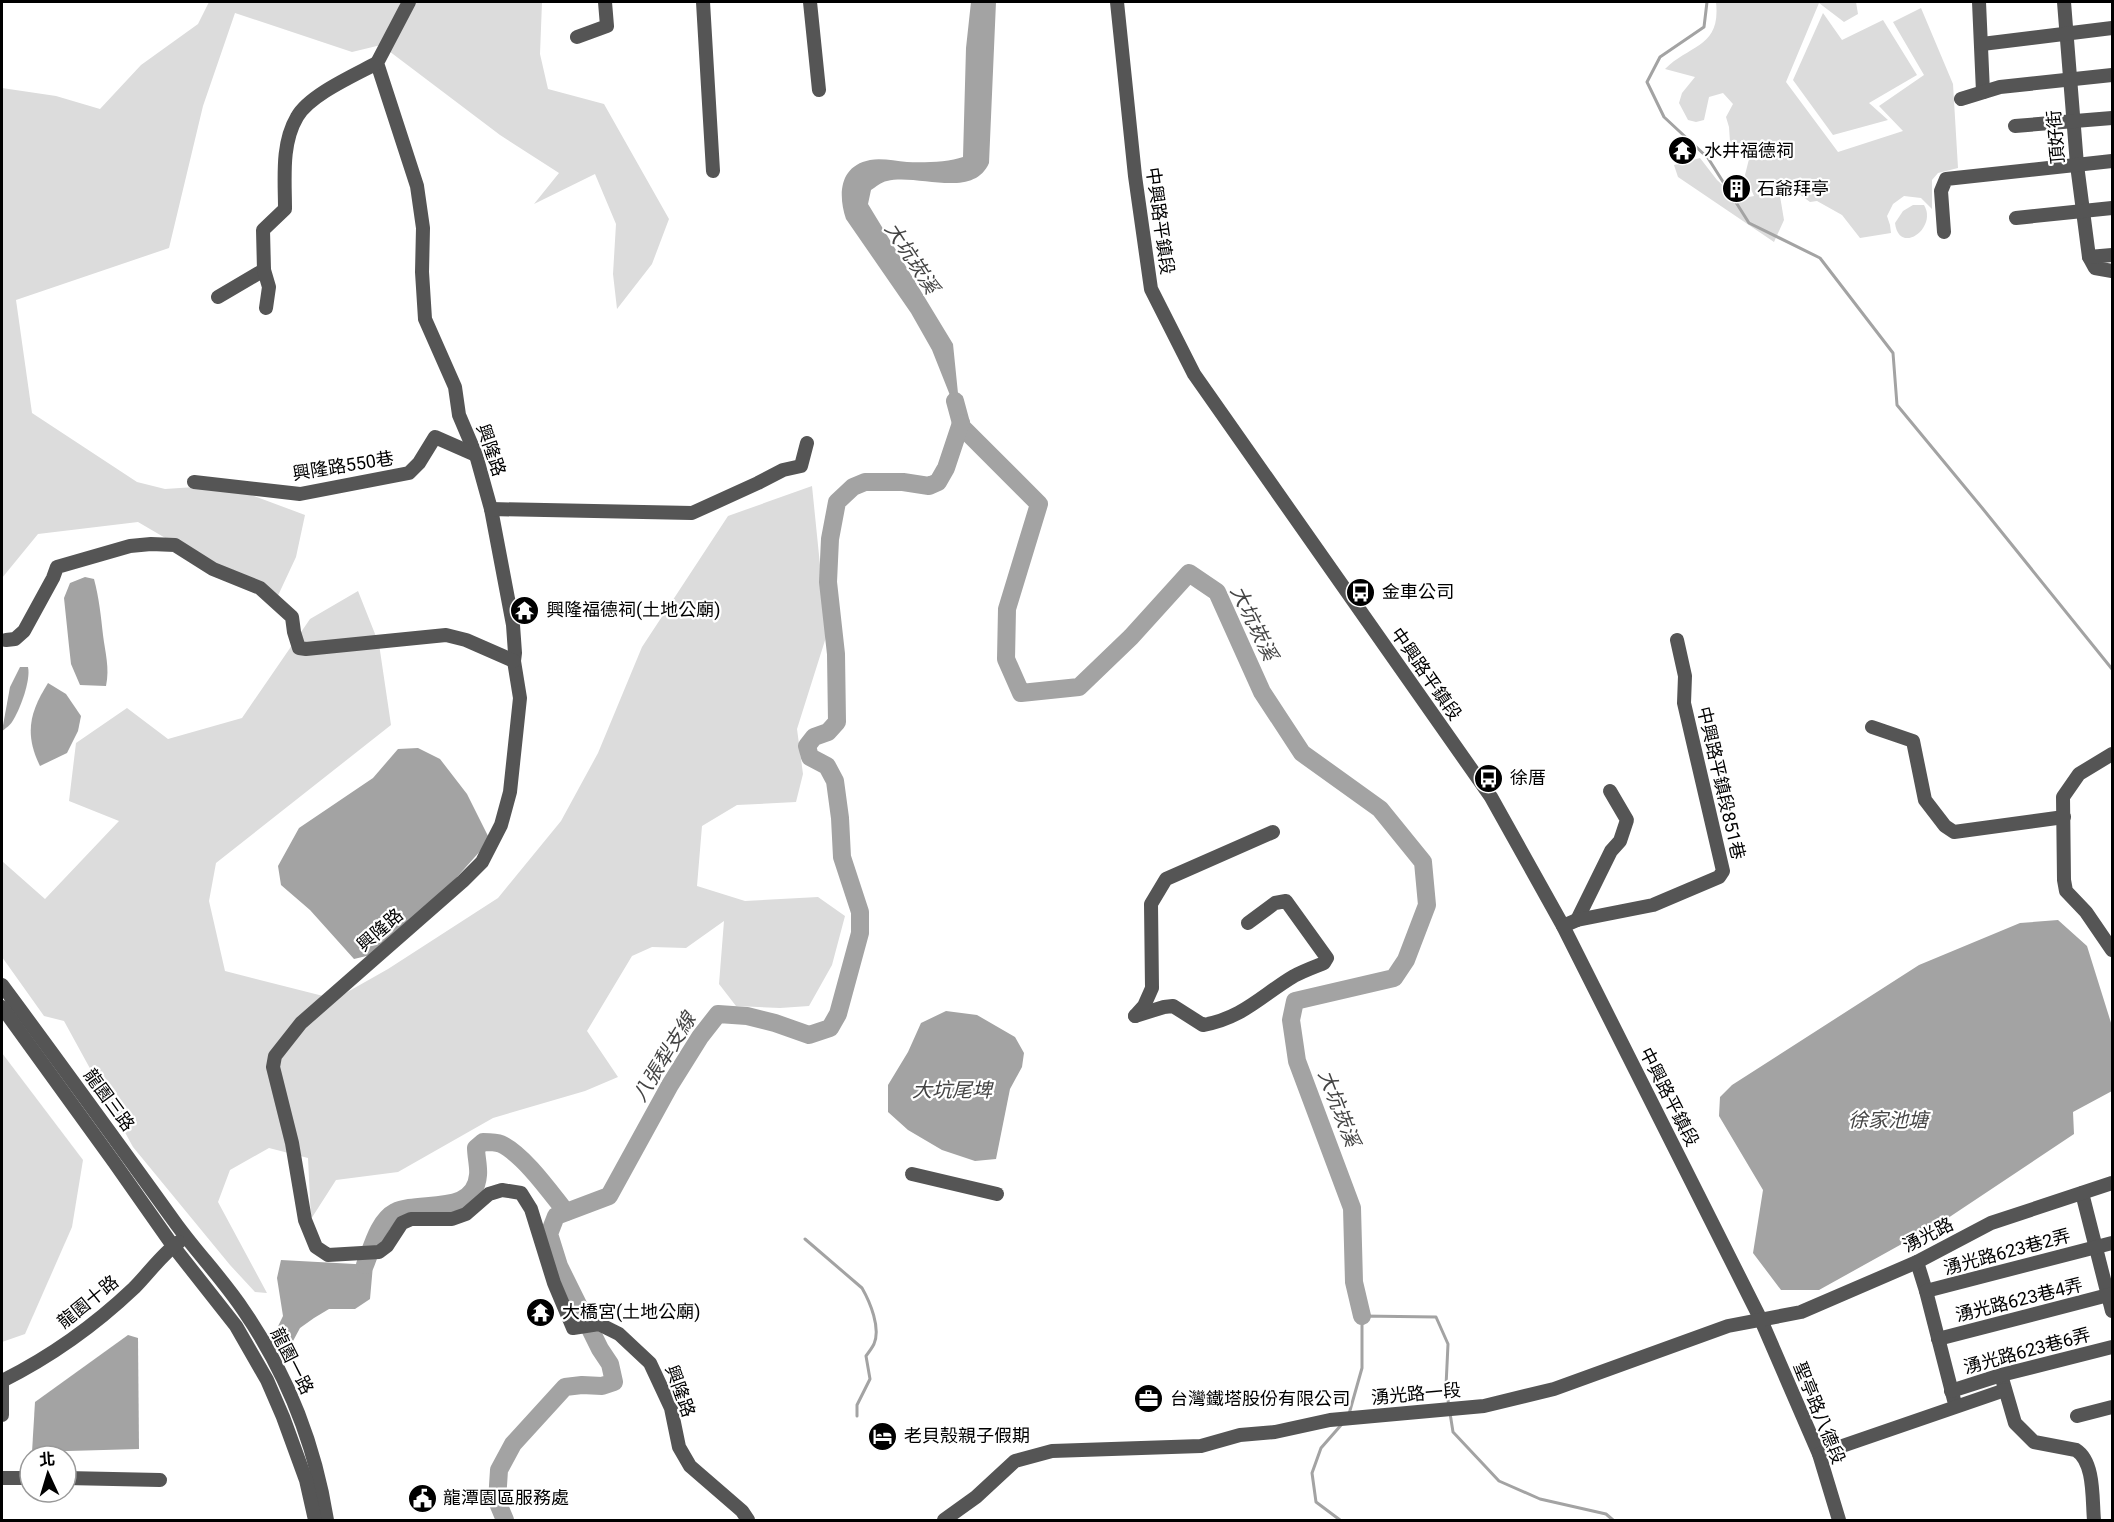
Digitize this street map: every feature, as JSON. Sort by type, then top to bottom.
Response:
[{"type":"street","points":[[266,308],[268,286],[264,270],[263,230],[285,208],[288,140],[297,116],[317,97],[377,63],[410,2]]},
{"type":"street","points":[[577,36],[607,26],[604,2]]},
{"type":"street","points":[[703,2],[713,171]]},
{"type":"street","points":[[810,2],[819,90]]},
{"type":"street","name":"中興路平鎮段","points":[[1118,2],[1135,176],[1151,289],[1194,374],[1491,797],[1563,926],[1761,1320]]},
{"type":"street","points":[[1979,2],[1983,92]]},
{"type":"street","name":"頂好街","points":[[2064,2],[2077,165],[2082,210],[2092,262]]},
{"type":"street","points":[[1982,44],[2112,28]]},
{"type":"street","name":"興隆路","points":[[377,63],[417,186],[423,228],[422,272],[425,319],[455,387],[459,415],[476,455],[491,509],[513,625],[516,653],[514,661],[520,698],[510,792],[501,825],[482,862],[301,1023],[275,1056],[273,1067],[292,1143],[305,1220],[316,1247],[328,1255],[379,1252],[387,1246],[402,1223],[411,1219],[452,1219],[465,1214],[489,1194],[502,1190],[521,1193],[531,1209],[554,1283],[573,1328],[599,1324],[619,1334],[650,1363],[671,1408],[680,1447],[690,1466],[742,1511],[748,1521]]},
{"type":"street","points":[[1961,99],[2000,87],[2112,75]]},
{"type":"street","points":[[2015,126],[2112,118]]},
{"type":"street","points":[[1944,232],[1941,191],[1946,179],[2112,161]]},
{"type":"street","points":[[2016,218],[2112,208]]},
{"type":"street","points":[[2092,262],[2112,255]]},
{"type":"street","points":[[2092,262],[2112,271]]},
{"type":"street","points":[[218,297],[264,270]]},
{"type":"street","name":"興隆路550巷","points":[[194,482],[300,494],[409,474],[419,463],[435,437],[476,455]]},
{"type":"street","points":[[491,509],[692,513],[783,470],[801,466],[807,444]]},
{"type":"street","points":[[6,640],[15,639],[24,632],[57,567],[130,546],[159,544],[175,545],[213,569],[260,588],[292,617],[299,648],[446,635],[466,640],[514,661]]},
{"type":"street","name":"中興路平鎮段851巷","points":[[1563,926],[1577,920],[1653,905],[1719,877],[1724,871],[1684,703],[1684,676],[1677,640]]},
{"type":"street","points":[[1872,727],[1913,741],[1925,800],[1945,826],[1954,832],[2064,817]]},
{"type":"street","points":[[2112,754],[2079,774],[2063,798],[2066,891],[2086,912],[2112,950]]},
{"type":"street","points":[[1577,920],[1611,851],[1620,841],[1627,820],[1610,791]]},
{"type":"street","points":[[1248,923],[1275,903],[1286,901],[1327,958],[1324,963],[1294,976],[1252,1006],[1218,1022],[1203,1025],[1173,1006],[1134,1016],[1144,1006],[1152,988],[1151,904],[1166,879],[1273,832]]},
{"type":"street","name":"龍園三路","points":[[2,985],[185,1237]]},
{"type":"street","name":"龍園三路","points":[[2,1007],[173,1246]]},
{"type":"street","points":[[912,1174],[997,1194]]},
{"type":"street","name":"湧光路","points":[[1761,1320],[1801,1312],[1917,1262],[1991,1223],[2112,1183]]},
{"type":"street","points":[[2082,1193],[2110,1295],[2112,1311]]},
{"type":"street","name":"龍園十路","points":[[2,1380],[45,1358],[79,1335],[135,1287],[173,1246],[185,1237]]},
{"type":"street","name":"龍園一路","points":[[185,1237],[243,1309],[278,1367],[305,1430],[322,1484],[327,1521]]},
{"type":"street","name":"湧光路623巷2弄","points":[[1926,1291],[2112,1243]]},
{"type":"street","name":"龍園一路","points":[[173,1246],[236,1326],[267,1380],[306,1480],[315,1521]]},
{"type":"street","points":[[1917,1262],[1956,1407]]},
{"type":"street","name":"湧光路623巷4弄","points":[[1938,1339],[2110,1295]]},
{"type":"street","name":"湧光路一段","points":[[944,1521],[976,1497],[1015,1461],[1052,1451],[1201,1446],[1240,1435],[1275,1432],[1330,1420],[1484,1406],[1554,1389],[1728,1326],[1761,1320]]},
{"type":"street","name":"聖亭路八德段","points":[[1761,1320],[1819,1454],[1839,1521]]},
{"type":"street","name":"湧光路623巷6弄","points":[[1951,1390],[2112,1347]]},
{"type":"street","points":[[2001,1375],[2015,1423],[2034,1442],[2076,1450],[2089,1464],[2094,1521]]},
{"type":"street","points":[[2,1380],[2,1415]]},
{"type":"street","points":[[1819,1454],[2005,1390]]},
{"type":"street","points":[[2077,1416],[2112,1407]]},
{"type":"street","points":[[2,1478],[18,1478]]},
{"type":"street","points":[[78,1478],[160,1480]]},
{"type":"shaded area","points":[[209,2],[542,2],[540,54],[548,89],[604,104],[669,219],[652,264],[617,309],[613,274],[616,224],[595,174],[534,204],[559,173],[500,135],[381,45],[352,52],[235,13],[203,106],[169,248],[16,300],[32,413],[137,482],[165,489],[225,485],[305,515],[296,557],[275,602],[138,522],[38,534],[2,578],[2,88],[56,96],[100,109],[141,65],[198,24]]},
{"type":"shaded area","points":[[1716,2],[1856,2],[1858,14],[1844,22],[1819,3],[1786,82],[1838,152],[1903,131],[1879,106],[1924,75],[1893,22],[1921,8],[1953,84],[1958,168],[1938,173],[1932,180],[1932,209],[1921,198],[1904,196],[1893,204],[1887,216],[1891,233],[1860,238],[1842,215],[1817,201],[1810,202],[1794,190],[1780,196],[1784,220],[1774,242],[1678,177],[1674,165],[1700,158],[1717,180],[1738,199],[1754,196],[1745,175],[1749,159],[1730,142],[1726,117],[1733,104],[1723,93],[1709,97],[1704,120],[1696,122],[1688,120],[1679,103],[1682,93],[1695,77],[1665,69],[1709,37],[1714,28]]},
{"type":"shaded area","points":[[1823,13],[1842,40],[1883,20],[1917,75],[1869,103],[1888,120],[1833,135],[1793,80]]},
{"type":"shaded area","points":[[1913,205],[1924,205],[1927,214],[1926,222],[1916,235],[1910,238],[1903,237],[1898,233],[1895,223],[1903,211]]},
{"type":"shaded area","points":[[812,486],[827,634],[797,729],[803,774],[796,802],[737,805],[702,826],[697,886],[745,901],[818,897],[845,916],[832,965],[809,1006],[780,1008],[736,1006],[719,984],[724,921],[686,948],[652,947],[632,956],[587,1031],[618,1077],[585,1091],[493,1118],[398,1172],[336,1180],[311,1219],[308,1158],[269,1148],[230,1170],[218,1202],[267,1293],[255,1292],[133,1147],[64,1021],[44,1016],[2,957],[2,861],[45,899],[119,821],[69,801],[76,743],[127,708],[168,739],[242,718],[310,619],[358,591],[379,644],[391,725],[216,863],[209,901],[225,971],[335,999],[388,969],[498,898],[561,821],[598,753],[642,647],[728,516]]},
{"type":"shaded area","points":[[2,1053],[83,1160],[72,1227],[25,1334],[2,1342]]},
{"type":"water","points":[[971,2],[996,2],[989,163],[981,174],[971,180],[958,183],[899,179],[881,183],[871,190],[868,204],[953,344],[961,423],[932,350],[911,313],[846,219],[842,191],[843,183],[852,168],[870,160],[928,162],[963,157],[966,48]]},
{"type":"water","points":[[85,577],[94,579],[97,593],[107,660],[106,686],[80,685],[71,664],[64,598],[70,583]]},
{"type":"water","points":[[20,667],[28,667],[26,687],[15,717],[2,731],[10,687]]},
{"type":"water","points":[[48,683],[66,694],[81,716],[78,731],[67,753],[40,766],[32,743],[31,723],[33,713]]},
{"type":"water","points":[[418,748],[440,759],[467,794],[490,840],[449,886],[383,952],[354,959],[310,910],[281,885],[278,866],[299,828],[373,778],[398,749]]},
{"type":"water","name":"徐家池塘","points":[[2058,920],[2087,946],[2112,1026],[2112,1091],[2073,1112],[2074,1134],[1945,1220],[1819,1290],[1781,1290],[1753,1253],[1763,1190],[1719,1116],[1720,1097],[1732,1085],[1919,965],[2020,923]]},
{"type":"water","name":"大坑尾埤","points":[[946,1011],[977,1015],[1015,1037],[1024,1053],[1022,1067],[1010,1089],[996,1159],[975,1161],[942,1150],[908,1130],[888,1112],[888,1085],[908,1052],[921,1023]]},
{"type":"water","points":[[281,1260],[373,1265],[370,1299],[355,1309],[329,1309],[314,1318],[300,1328],[286,1354],[280,1359],[270,1343],[283,1316],[277,1278]]},
{"type":"water","points":[[128,1335],[138,1338],[139,1449],[78,1451],[78,1444],[32,1444],[35,1402]]},
{"type":"waterway","points":[[1707,2],[1704,27],[1660,57],[1647,82],[1664,117],[1708,158],[1749,223],[1820,258],[1893,353],[1897,405],[2112,669]]},
{"type":"waterway","name":"大坑崁溪","points":[[955,401],[962,427],[1039,504],[1007,609],[1006,659],[1021,693],[1079,687],[1131,637],[1189,573],[1217,592],[1262,692],[1302,753],[1380,809],[1423,862],[1427,905],[1406,960],[1394,978],[1295,1001],[1291,1020],[1297,1061],[1352,1208],[1354,1282],[1362,1316]]},
{"type":"waterway","name":"八張犁支線","points":[[505,1520],[497,1501],[499,1470],[513,1444],[565,1387],[602,1386],[614,1382],[610,1364],[600,1349],[559,1266],[549,1234],[556,1216],[609,1196],[670,1085],[700,1037],[718,1014],[747,1016],[809,1035],[830,1028],[838,1014],[860,933],[860,912],[842,857],[835,781],[827,766],[810,757],[807,746],[814,737],[828,732],[837,722],[836,654],[828,582],[830,539],[837,502],[853,487],[865,482],[903,482],[929,486],[938,482],[946,468],[961,423]]},
{"type":"waterway","name":"大坑崁溪","points":[[365,1265],[380,1228],[389,1216],[405,1209],[457,1202],[475,1188],[478,1175],[476,1148],[483,1142],[501,1144],[519,1156],[566,1212]]},
{"type":"waterway","points":[[805,1239],[862,1288],[874,1315],[876,1338],[866,1356],[870,1379],[857,1405],[857,1416]]},
{"type":"waterway","points":[[1349,1414],[1362,1368],[1362,1316],[1436,1317],[1448,1344],[1446,1386],[1449,1407]]},
{"type":"waterway","points":[[1450,1413],[1453,1432],[1499,1481],[1540,1499],[1606,1514],[1613,1520]]},
{"type":"waterway","name":"大坑崁溪","points":[[1340,1520],[1316,1502],[1312,1473],[1321,1448],[1342,1424]]},
{"type":"place","name":"水井福德祠","points":[[1683,151]]},
{"type":"place","name":"石爺拜亭","points":[[1736,189]]},
{"type":"place","name":"金車公司","points":[[1361,592]]},
{"type":"place","name":"興隆福德祠(土地公廟)","points":[[525,610]]},
{"type":"place","name":"徐厝","points":[[1489,778]]},
{"type":"place","name":"大橋宮(土地公廟)","points":[[541,1312]]},
{"type":"place","name":"台灣鐵塔股份有限公司","points":[[1149,1399]]},
{"type":"place","name":"老貝殼親子假期","points":[[883,1436]]},
{"type":"place","name":"龍潭園區服務處","points":[[422,1498]]}]
